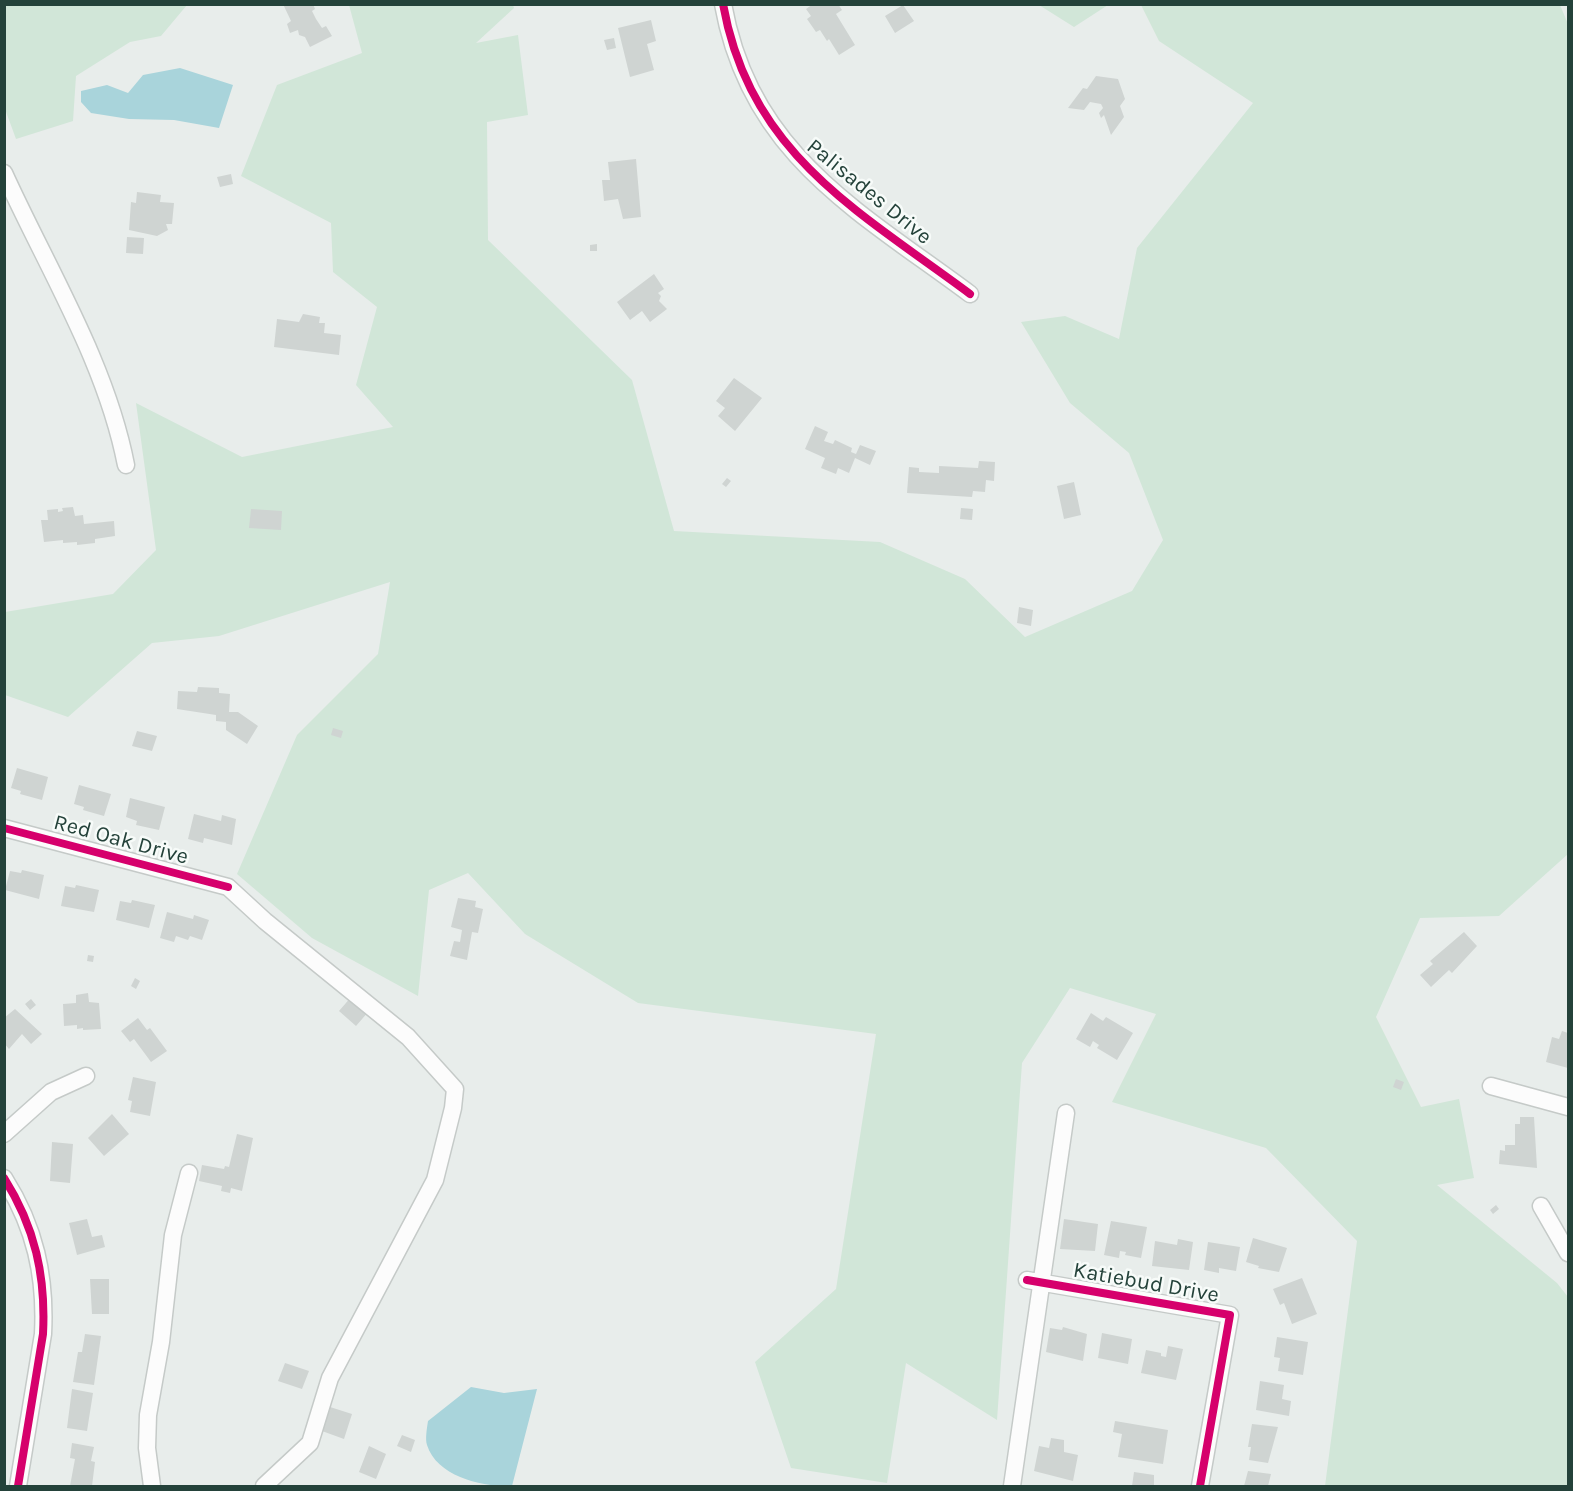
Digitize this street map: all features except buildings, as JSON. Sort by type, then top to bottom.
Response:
[{"type":"street","name":"Palisades Drive","points":[[723,4],[735,56],[748,88],[785,146],[829,189],[970,294]]},
{"type":"street","points":[[4,173],[68,308],[118,422],[126,465]]},
{"type":"street","name":"Red Oak Drive","points":[[4,828],[228,887],[265,921],[408,1037],[455,1089],[453,1108],[435,1180],[330,1378],[310,1443],[264,1486]]},
{"type":"street","points":[[4,1134],[51,1092],[86,1076]]},
{"type":"street","points":[[1491,1086],[1569,1107]]},
{"type":"street","points":[[1012,1486],[1034,1282],[1066,1113]]},
{"type":"street","points":[[152,1486],[147,1448],[148,1415],[160,1342],[173,1235],[189,1173]]},
{"type":"street","points":[[4,1178],[31,1229],[39,1256],[45,1309],[18,1486]]},
{"type":"street","points":[[1540,1206],[1569,1253]]},
{"type":"street","name":"Katiebud Drive","points":[[1034,1282],[1230,1316],[1200,1486]]},
{"type":"green space","points":[[5,4],[187,5],[161,36],[130,42],[76,76],[73,121],[16,139],[5,109]]},
{"type":"green space","points":[[349,5],[513,5],[514,8],[476,43],[518,35],[528,115],[487,122],[488,240],[632,380],[674,531],[880,542],[965,579],[1025,637],[1132,591],[1163,540],[1129,453],[1070,403],[1021,322],[1065,316],[1119,339],[1137,248],[1253,103],[1159,41],[1141,5],[1560,5],[1568,24],[1568,854],[1499,916],[1420,918],[1376,1017],[1421,1107],[1459,1099],[1474,1178],[1437,1185],[1557,1283],[1568,1297],[1568,1486],[1325,1486],[1357,1241],[1266,1148],[1112,1102],[1156,1014],[1070,988],[1022,1063],[997,1420],[906,1363],[887,1483],[791,1468],[755,1362],[836,1289],[876,1034],[638,1003],[525,934],[468,873],[429,890],[418,996],[312,938],[237,874],[297,735],[378,654],[390,582],[219,636],[152,643],[68,717],[5,695],[5,612],[113,594],[156,550],[136,403],[242,457],[393,427],[356,385],[377,307],[333,272],[331,223],[241,176],[277,85],[362,53]]},
{"type":"green space","points":[[1039,5],[1108,5],[1074,27]]},
{"type":"water","points":[[180,68],[233,85],[219,128],[174,120],[129,119],[91,113],[81,102],[81,91],[107,85],[128,93],[143,75]]},
{"type":"water","points":[[471,1387],[504,1393],[537,1389],[512,1486],[488,1485],[462,1478],[440,1465],[432,1456],[427,1445],[428,1421]]},
{"type":"cycle path","points":[[723,4],[737,56],[757,101],[783,140],[814,174],[849,205],[970,294]]},
{"type":"cycle path","points":[[4,828],[228,887]]},
{"type":"cycle path","points":[[4,1178],[15,1196],[31,1234],[43,1292],[43,1334],[18,1486]]},
{"type":"cycle path","points":[[1027,1280],[1230,1315],[1200,1486]]}]
